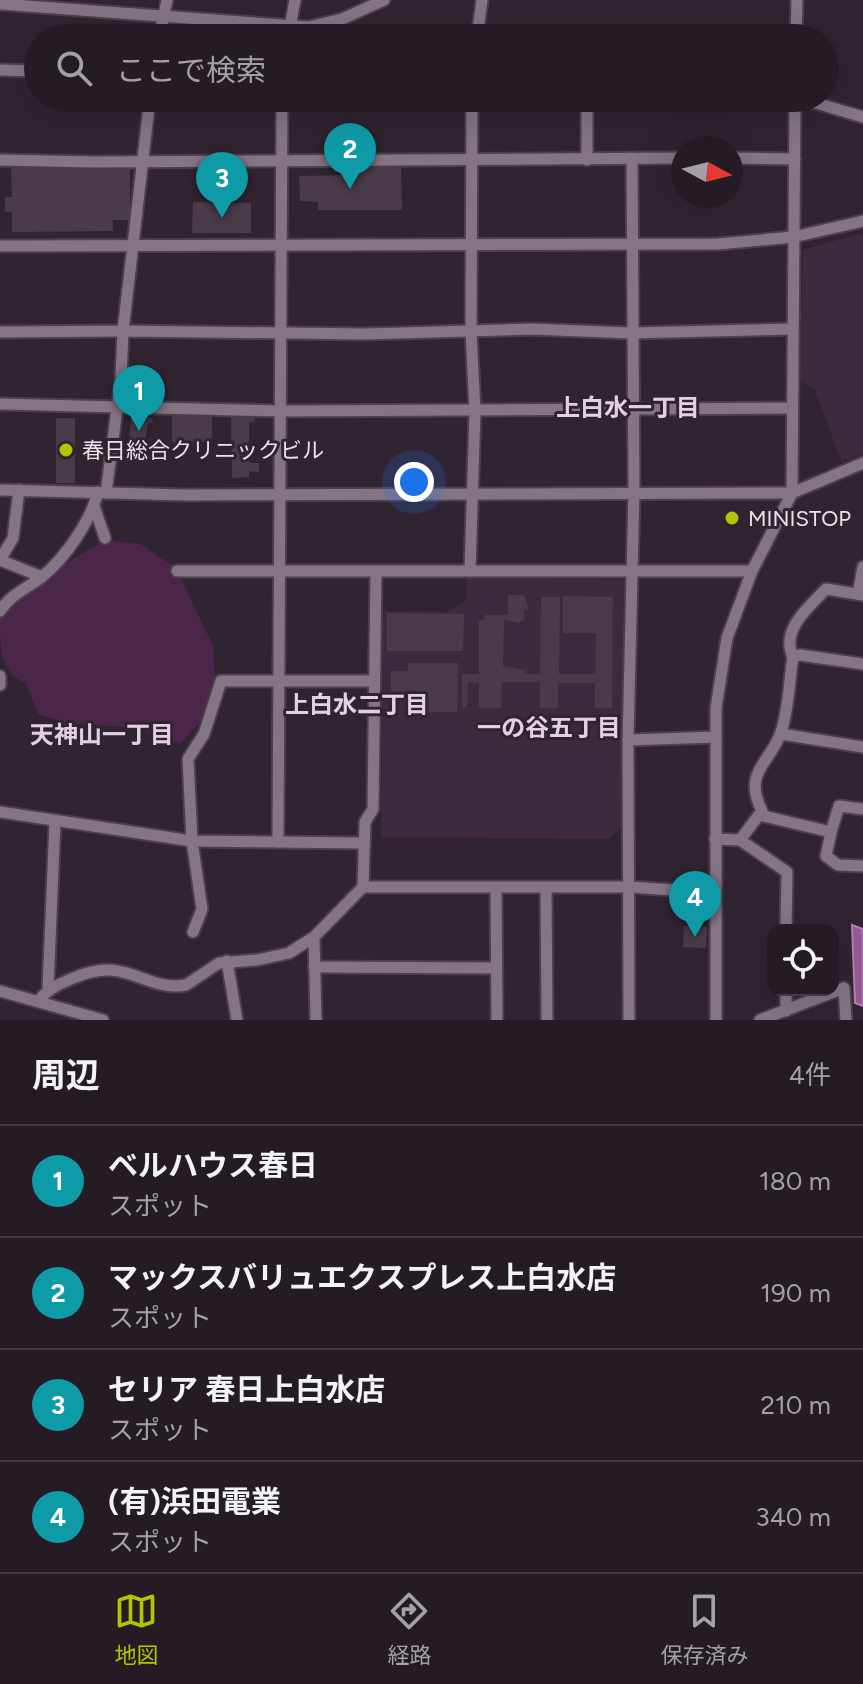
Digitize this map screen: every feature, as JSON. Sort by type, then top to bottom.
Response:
[{"type":"street","points":[[162,24],[167,0]]},
{"type":"street","points":[[290,24],[295,0]]},
{"type":"street","points":[[326,24],[384,0]]},
{"type":"street","points":[[479,24],[482,0]]},
{"type":"street","points":[[796,24],[797,0]]},
{"type":"street","points":[[0,4],[222,24]]},
{"type":"street","points":[[0,70],[24,71]]},
{"type":"street","points":[[839,110],[863,117]]},
{"type":"street","points":[[0,611],[11,596],[42,577],[58,562],[102,492],[116,409],[148,112]]},
{"type":"street","points":[[278,842],[282,112]]},
{"type":"street","points":[[470,571],[475,411],[471,332],[472,112]]},
{"type":"street","points":[[587,112],[587,160]]},
{"type":"street","points":[[716,1020],[716,708],[727,638],[752,571],[792,493],[790,408],[797,112]]},
{"type":"street","points":[[629,1020],[628,740],[634,492],[632,158]]},
{"type":"street","points":[[0,160],[671,158]]},
{"type":"street","points":[[743,158],[795,159]]},
{"type":"street","points":[[0,246],[718,244],[793,237],[863,221]]},
{"type":"street","points":[[0,332],[471,332],[531,329],[631,333],[792,329]]},
{"type":"street","points":[[0,404],[281,411],[790,408]]},
{"type":"street","points":[[0,490],[281,495],[792,493],[863,463]]},
{"type":"street","points":[[19,490],[13,538],[0,560],[42,577]]},
{"type":"street","points":[[94,506],[105,538]]},
{"type":"street","points":[[740,840],[762,811],[755,797],[760,764],[781,734],[793,657],[788,647],[791,632],[826,589],[860,594],[863,567]]},
{"type":"street","points":[[177,571],[752,571]]},
{"type":"street","points":[[39,1000],[48,989],[107,968],[128,971],[155,982],[186,985],[219,963],[257,960],[289,953],[314,937],[363,887],[365,822],[373,809],[376,571]]},
{"type":"street","points":[[793,657],[800,655],[863,664]]},
{"type":"street","points":[[0,676],[0,685]]},
{"type":"street","points":[[193,932],[202,909],[192,841],[188,759],[204,734],[221,681],[374,681]]},
{"type":"street","points":[[781,734],[863,747]]},
{"type":"street","points":[[628,740],[716,737]]},
{"type":"street","points":[[862,805],[839,806],[826,856],[838,865],[863,866]]},
{"type":"street","points":[[0,812],[192,841],[364,843]]},
{"type":"street","points":[[759,815],[831,832]]},
{"type":"street","points":[[48,989],[55,821]]},
{"type":"street","points":[[715,839],[740,840],[787,872],[786,924]]},
{"type":"street","points":[[363,887],[630,887],[715,893]]},
{"type":"street","points":[[496,888],[497,1020]]},
{"type":"street","points":[[546,888],[547,1020]]},
{"type":"street","points":[[314,937],[316,1020]]},
{"type":"street","points":[[227,961],[237,1020]]},
{"type":"street","points":[[314,967],[497,968]]},
{"type":"street","points":[[760,1020],[844,988],[846,1020]]},
{"type":"street","points":[[0,991],[39,1000],[62,1014],[103,1020]]},
{"type":"street","points":[[786,996],[786,1011]]},
{"type":"shaded area","points":[[863,233],[863,453],[842,462],[814,389],[799,381],[803,250]]},
{"type":"shaded area","points":[[107,540],[140,544],[176,568],[213,646],[215,678],[208,713],[180,744],[140,729],[63,722],[38,714],[27,685],[11,673],[3,659],[0,619],[50,575]]},
{"type":"shaded area","points":[[466,577],[624,580],[623,825],[609,839],[381,837],[383,611],[446,612],[466,601]]},
{"type":"shaded area","points":[[852,925],[863,929],[863,1006],[855,1003]]},
{"type":"building","points":[[130,167],[130,220],[113,220],[113,231],[12,232],[12,212],[5,212],[5,197],[12,197],[11,168]]},
{"type":"building","points":[[351,167],[401,167],[402,210],[318,210],[318,202],[300,201],[299,176],[351,175]]},
{"type":"building","points":[[193,202],[251,203],[251,233],[192,233]]},
{"type":"building","points":[[131,415],[152,418],[153,423],[148,423],[144,447],[129,448]]},
{"type":"building","points":[[231,415],[255,418],[255,422],[249,422],[249,463],[259,463],[259,472],[249,471],[249,477],[232,478]]},
{"type":"building","points":[[172,416],[212,416],[212,438],[207,445],[185,441],[184,446],[172,442]]},
{"type":"building","name":"春日総合クリニックビル","points":[[56,418],[75,418],[75,483],[56,483]]},
{"type":"building","points":[[508,595],[524,595],[529,610],[524,610],[524,620],[519,623],[504,620],[503,666],[525,670],[525,674],[540,674],[541,597],[560,597],[559,674],[595,674],[596,633],[563,633],[563,596],[613,597],[612,708],[595,708],[595,683],[558,683],[558,708],[540,708],[540,682],[502,682],[501,708],[479,708],[479,683],[468,682],[467,707],[462,707],[462,674],[479,674],[479,620],[484,620],[485,615],[508,615]]},
{"type":"building","points":[[387,613],[464,614],[463,651],[387,651]]},
{"type":"building","points":[[408,663],[458,663],[457,712],[407,712],[408,701],[391,701],[391,671],[408,671]]},
{"type":"building","points":[[684,926],[707,927],[706,948],[683,947]]},
{"type":"place","name":"マックスバリュエクスプレス上白水店","points":[[350,189]]},
{"type":"place","name":"セリア 春日上白水店","points":[[222,218]]},
{"type":"place","name":"ベルハウス春日","points":[[139,431]]},
{"type":"place","name":"春日総合クリニックビル","points":[[66,450]]},
{"type":"place","name":"MINISTOP","points":[[732,518]]},
{"type":"place","name":"(有)浜田電業","points":[[695,937]]},
{"type":"district","name":"上白水一丁目","points":[[628,407]]},
{"type":"district","name":"上白水二丁目","points":[[357,704]]},
{"type":"district","name":"一の谷五丁目","points":[[549,727]]},
{"type":"district","name":"天神山一丁目","points":[[102,734]]}]
